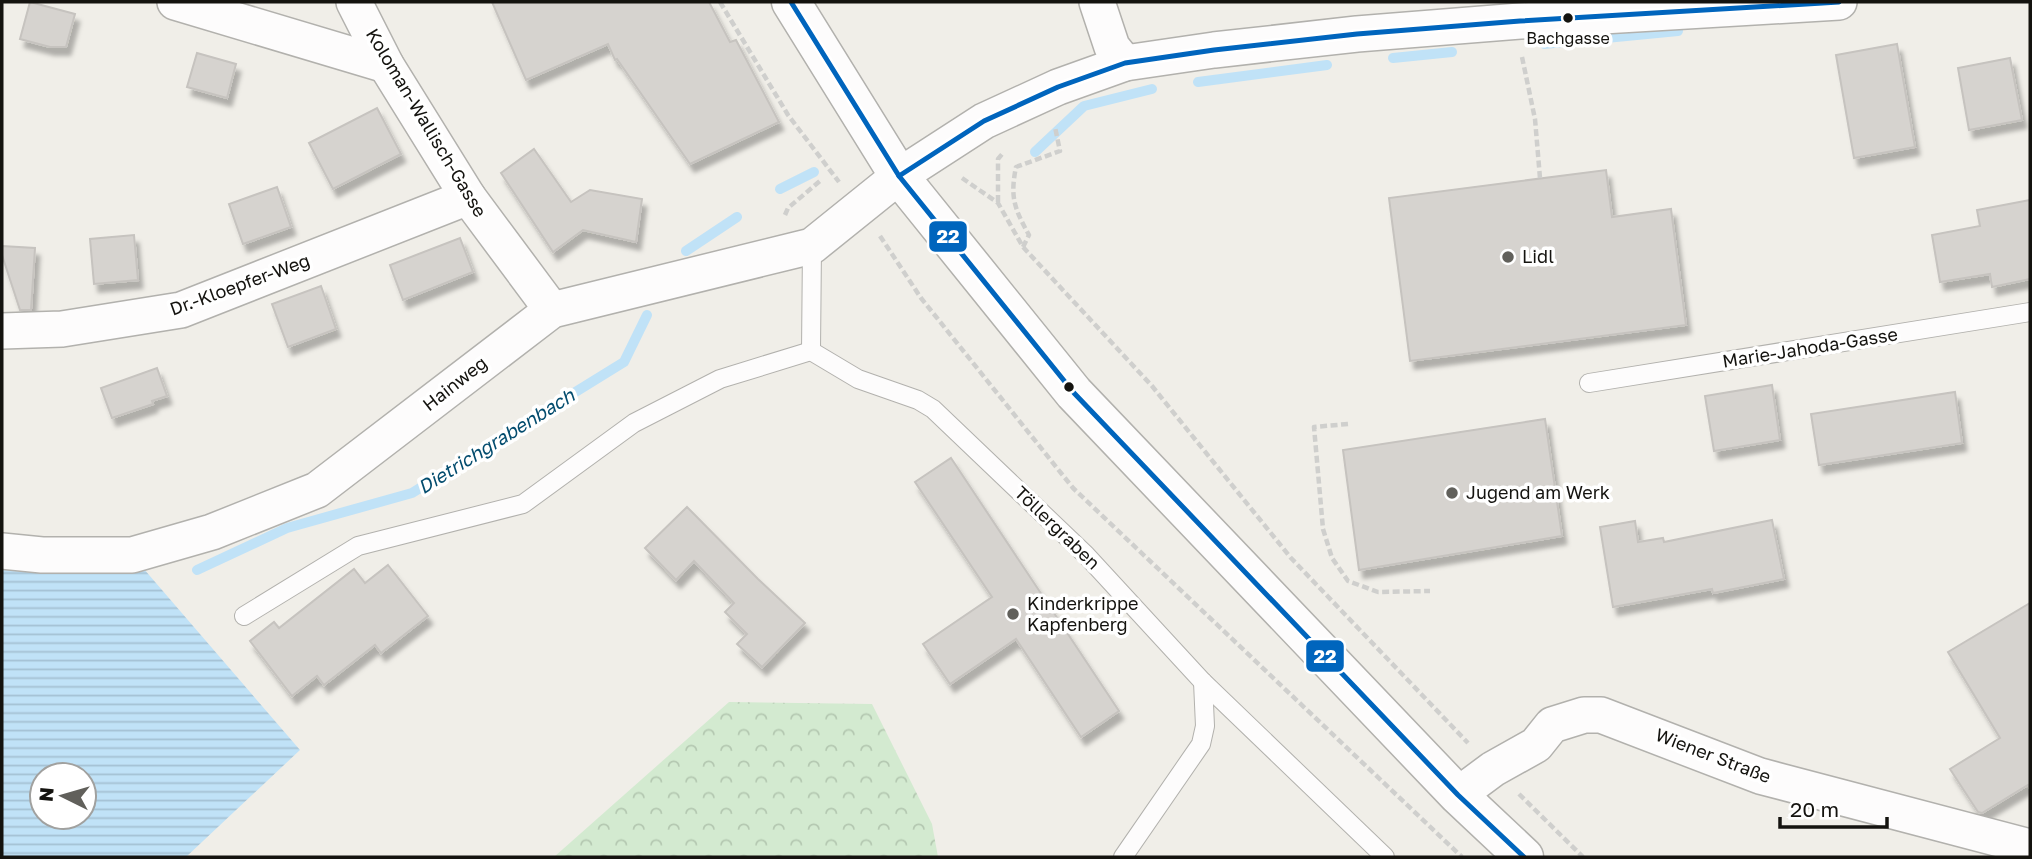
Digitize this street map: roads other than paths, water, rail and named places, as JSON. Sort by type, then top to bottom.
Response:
[{"type":"main road","points":[[791,2],[899,177],[1074,393],[1458,795],[1524,857]]},
{"type":"street","points":[[175,2],[386,65]]},
{"type":"street","name":"Koloman-Wallisch-Gasse","points":[[354,2],[386,65],[468,197],[552,310]]},
{"type":"street","points":[[1097,2],[1112,47],[1125,63]]},
{"type":"street","points":[[899,177],[984,121],[1058,88],[1125,63],[1524,14],[1839,2]]},
{"type":"street","name":"Hainweg","points":[[2,551],[42,555],[132,555],[212,531],[317,490],[552,310],[811,246],[899,177]]},
{"type":"street","name":"Dr.-Kloepfer-Weg","points":[[2,331],[62,329],[181,310],[468,197]]},
{"type":"street","name":"Wiener Straße","points":[[1458,795],[1493,769],[1536,745],[1552,725],[1584,715],[1601,715],[1760,776],[2030,847]]},
{"type":"lane","points":[[244,616],[358,546],[523,504],[634,423],[720,379],[811,351],[811,246]]},
{"type":"lane","name":"Marie-Jahoda-Gasse","points":[[1589,383],[2030,312]]},
{"type":"lane","name":"Töllergraben","points":[[811,351],[858,379],[918,400],[933,409],[1086,555],[1203,682],[1385,857]]},
{"type":"lane","points":[[1123,857],[1201,744],[1205,726],[1203,682]]},
{"type":"water","points":[[137,561],[300,750],[186,857],[2,857],[2,567],[92,574]]},
{"type":"waterway","name":"Dietrichgrabenbach","points":[[1544,44],[1678,31]]},
{"type":"waterway","name":"Dietrichgrabenbach","points":[[1393,58],[1452,52]]},
{"type":"waterway","name":"Dietrichgrabenbach","points":[[1198,82],[1327,65]]},
{"type":"waterway","name":"Dietrichgrabenbach","points":[[1035,152],[1084,106],[1152,89]]},
{"type":"waterway","name":"Dietrichgrabenbach","points":[[780,189],[814,172]]},
{"type":"waterway","name":"Dietrichgrabenbach","points":[[686,251],[737,217]]},
{"type":"waterway","name":"Dietrichgrabenbach","points":[[197,570],[287,528],[412,493],[624,362],[647,315]]},
{"type":"place","name":"Bachgasse","points":[[1568,18]]},
{"type":"place","name":"Lidl","points":[[1508,257]]},
{"type":"place","name":"Jugend am Werk","points":[[1452,493]]},
{"type":"place","name":"Kinderkrippe Kapfenberg","points":[[1013,614]]}]
